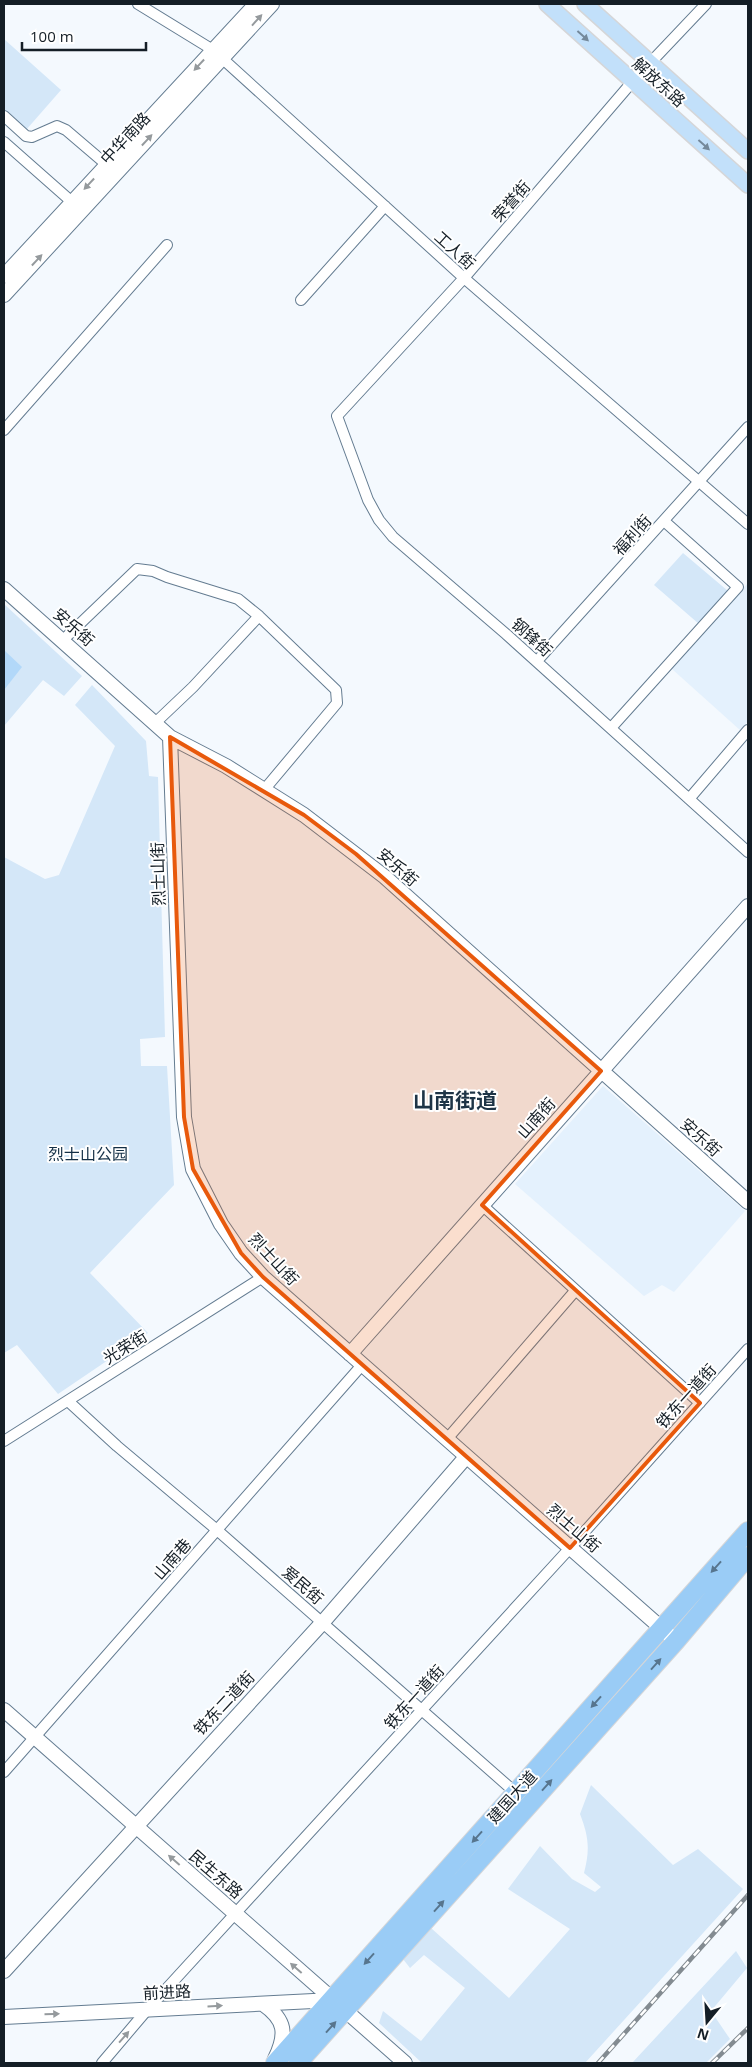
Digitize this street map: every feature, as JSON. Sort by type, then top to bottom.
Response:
[{"type":"highway","name":"建国大道","points":[[298,2063],[339,2005],[516,1793],[748,1531]]},
{"type":"highway","name":"建国大道","points":[[274,2063],[339,2005],[676,1641],[748,1556]]},
{"type":"main road","name":"中华南路","points":[[4,295],[218,54],[256,4]]},
{"type":"main road","name":"中华南路","points":[[4,276],[106,165],[218,54],[272,4]]},
{"type":"main road","name":"解放东路","points":[[547,4],[748,185]]},
{"type":"main road","name":"解放东路","points":[[585,4],[748,151]]},
{"type":"main road","name":"安乐街","points":[[4,589],[170,737],[226,766],[304,815],[385,877],[748,1202]]},
{"type":"main road","name":"烈士山街","points":[[170,737],[184,1117],[193,1169],[221,1224],[241,1253],[263,1277],[676,1641]]},
{"type":"main road","name":"山南街","points":[[350,1354],[748,906]]},
{"type":"main road","name":"铁东二道街","points":[[4,1971],[323,1622],[466,1457]]},
{"type":"main road","name":"民生东路","points":[[4,1710],[405,2063]]},
{"type":"main road","name":"前进路","points":[[4,2017],[263,2004],[339,2005]]},
{"type":"main road","points":[[263,2004],[276,2013],[282,2026],[283,2039],[274,2063]]},
{"type":"street","name":"工人街","points":[[138,4],[218,54],[464,278],[748,524]]},
{"type":"street","name":"荣誉街","points":[[337,416],[464,278],[633,82],[706,4]]},
{"type":"street","points":[[4,116],[26,136],[32,137],[57,126],[66,130],[106,165]]},
{"type":"street","points":[[4,142],[72,202]]},
{"type":"street","points":[[301,300],[385,206]]},
{"type":"street","points":[[4,430],[166,245]]},
{"type":"street","name":"钢锋街","points":[[337,416],[368,500],[379,520],[393,537],[537,661],[748,852]]},
{"type":"street","name":"福利街","points":[[537,661],[748,427]]},
{"type":"street","points":[[611,728],[738,587],[664,521]]},
{"type":"street","points":[[63,640],[137,569],[152,571],[238,598],[336,690],[337,703],[264,790]]},
{"type":"street","points":[[154,724],[193,687],[259,616]]},
{"type":"street","points":[[689,799],[748,730]]},
{"type":"street","points":[[482,1206],[700,1403]]},
{"type":"street","name":"光荣街","points":[[4,1441],[263,1277]]},
{"type":"street","points":[[447,1439],[575,1291]]},
{"type":"street","name":"铁东一道街","points":[[102,2063],[147,2010],[570,1548],[748,1349]]},
{"type":"street","name":"山南巷","points":[[4,1772],[362,1365]]},
{"type":"street","name":"爱民街","points":[[68,1401],[117,1446],[323,1622],[516,1793]]},
{"type":"highlighted area","points":[[170,737],[304,815],[356,854],[601,1071],[482,1205],[700,1403],[570,1548],[263,1277],[241,1253],[193,1169],[184,1117]]},
{"type":"shaded area","points":[[748,583],[748,721],[740,730],[672,669]]},
{"type":"shaded area","points":[[603,1086],[745,1211],[674,1292],[662,1285],[644,1296],[515,1184]]},
{"type":"green space","points":[[4,39],[61,90],[26,130],[4,110]]},
{"type":"green space","points":[[683,553],[728,591],[699,624],[654,585]]},
{"type":"green space","points":[[4,604],[82,676],[64,696],[43,680],[4,726]]},
{"type":"green space","name":"烈士山公园","points":[[92,685],[146,741],[149,776],[158,777],[165,1037],[140,1039],[141,1066],[167,1066],[174,1185],[90,1273],[148,1333],[58,1394],[17,1345],[4,1353],[4,857],[45,879],[59,875],[115,746],[75,705]]},
{"type":"green space","points":[[591,1785],[673,1865],[698,1849],[743,1889],[585,2063],[422,2063],[379,2023],[383,2011],[421,2041],[465,1988],[424,1955],[410,1968],[403,1959],[431,1928],[509,1998],[570,1929],[508,1889],[540,1846],[572,1879],[595,1892],[601,1887],[584,1873],[588,1844],[580,1814]]},
{"type":"green space","points":[[736,1951],[747,1968],[711,2011],[730,2039],[706,2063],[632,2063]]},
{"type":"water","points":[[4,650],[22,667],[4,690]]},
{"type":"railway","points":[[598,2063],[748,1895]]},
{"type":"railway","points":[[712,2063],[748,2028]]},
{"type":"district","name":"山南街道","points":[[455,1100]]}]
